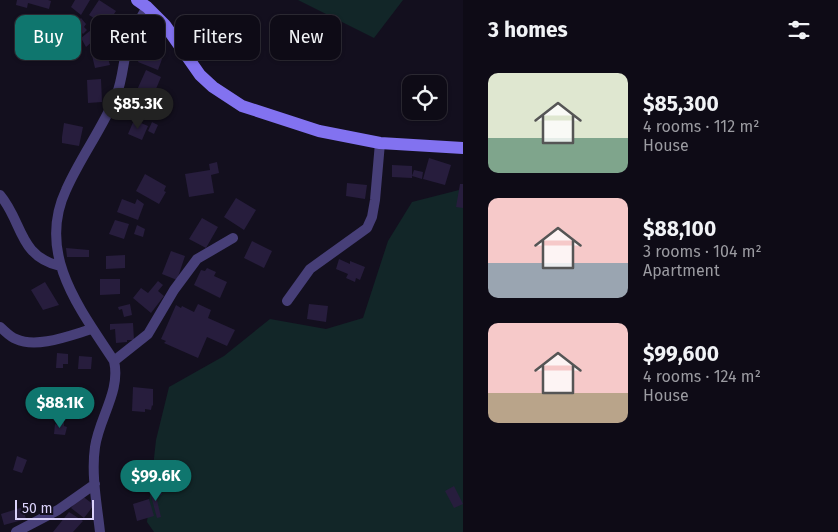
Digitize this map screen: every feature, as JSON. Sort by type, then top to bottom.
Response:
[{"type":"main road","points":[[142,4],[165,25],[200,74],[221,94],[242,106],[319,131],[380,142],[463,148]]},
{"type":"street","points":[[100,532],[93,462],[94,448],[115,382],[114,361],[82,315],[60,266],[56,234],[61,202],[65,190],[96,138],[116,96],[123,73],[128,45],[137,24],[142,4]]},
{"type":"street","points":[[287,301],[310,269],[366,228],[372,217],[375,200],[380,142]]},
{"type":"street","points":[[0,194],[6,202],[23,240],[34,254],[47,263],[60,266]]},
{"type":"street","points":[[114,361],[148,334],[174,290],[196,259],[232,238]]},
{"type":"street","points":[[0,327],[14,339],[34,343],[72,336],[92,329]]},
{"type":"street","points":[[16,532],[58,510],[95,484]]},
{"type":"green space","points":[[298,0],[403,0],[374,38],[341,22],[341,15],[328,15]]},
{"type":"green space","points":[[463,189],[463,532],[154,532],[147,522],[156,440],[169,387],[224,356],[270,319],[326,329],[363,318],[388,241],[412,202]]},
{"type":"building","points":[[17,0],[51,1],[49,9],[28,3],[27,8],[16,5]]},
{"type":"building","points":[[75,0],[90,0],[81,15],[71,7]]},
{"type":"building","points":[[99,0],[116,11],[113,15],[89,15]]},
{"type":"building","points":[[81,18],[86,24],[84,27],[87,30],[83,34],[81,32]]},
{"type":"building","points":[[91,30],[91,43],[86,47],[81,38]]},
{"type":"building","points":[[93,60],[108,60],[110,65],[95,68]]},
{"type":"building","points":[[139,60],[162,60],[158,70],[138,62]]},
{"type":"building","points":[[146,70],[161,77],[153,96],[137,90]]},
{"type":"building","points":[[101,79],[102,102],[88,103],[87,80]]},
{"type":"building","points":[[134,120],[148,126],[142,140],[128,134]]},
{"type":"building","points":[[152,122],[158,125],[154,134],[148,131]]},
{"type":"building","points":[[64,123],[83,127],[79,146],[62,143]]},
{"type":"building","points":[[429,158],[451,165],[445,185],[423,179]]},
{"type":"building","points":[[217,162],[219,173],[211,175],[214,193],[189,197],[185,174],[210,170],[209,164]]},
{"type":"building","points":[[392,165],[412,166],[412,178],[392,177]]},
{"type":"building","points":[[414,170],[423,172],[422,179],[412,176]]},
{"type":"building","points":[[145,174],[166,186],[164,191],[166,192],[159,204],[136,191]]},
{"type":"building","points":[[347,183],[367,185],[365,199],[346,196]]},
{"type":"building","points":[[460,184],[463,184],[463,208],[456,207]]},
{"type":"building","points":[[236,198],[256,210],[244,230],[224,217]]},
{"type":"building","points":[[122,199],[135,204],[137,199],[144,204],[138,220],[117,212]]},
{"type":"building","points":[[202,218],[218,227],[206,248],[189,239]]},
{"type":"building","points":[[115,220],[129,224],[124,239],[109,234]]},
{"type":"building","points":[[137,225],[145,229],[143,237],[134,234]]},
{"type":"building","points":[[252,241],[272,251],[264,268],[244,258]]},
{"type":"building","points":[[66,248],[89,250],[89,257],[67,257]]},
{"type":"building","points":[[171,251],[185,256],[177,280],[162,274]]},
{"type":"building","points":[[125,255],[125,268],[106,269],[106,256]]},
{"type":"building","points":[[339,259],[350,264],[350,261],[365,267],[360,280],[356,278],[355,282],[346,278],[348,274],[336,269]]},
{"type":"building","points":[[207,268],[216,272],[214,276],[227,282],[220,298],[194,285],[201,270],[205,271]]},
{"type":"building","points":[[100,279],[120,279],[120,294],[100,295]]},
{"type":"building","points":[[158,281],[163,285],[158,291],[164,296],[151,313],[133,298],[141,288],[148,293]]},
{"type":"building","points":[[45,282],[59,305],[43,310],[31,290]]},
{"type":"building","points":[[130,304],[132,315],[124,317],[122,309],[119,310],[118,307]]},
{"type":"building","points":[[198,304],[211,310],[208,318],[235,330],[227,346],[207,337],[198,358],[164,343],[166,341],[161,339],[176,305],[194,312]]},
{"type":"building","points":[[309,304],[328,306],[326,322],[307,319]]},
{"type":"building","points":[[133,323],[134,340],[116,343],[115,329],[110,330],[110,324]]},
{"type":"building","points":[[57,353],[68,354],[68,364],[63,364],[63,368],[56,368]]},
{"type":"building","points":[[79,356],[92,357],[91,369],[78,369]]},
{"type":"building","points":[[133,387],[153,389],[153,406],[151,410],[145,409],[145,412],[132,411]]},
{"type":"building","points":[[59,421],[64,422],[64,426],[67,427],[65,435],[54,434],[55,424],[58,425]]},
{"type":"building","points":[[17,456],[27,460],[22,473],[13,470]]},
{"type":"building","points":[[454,486],[463,504],[454,508],[445,491]]},
{"type":"building","points":[[161,490],[162,495],[156,496],[161,517],[157,518],[150,492]]},
{"type":"building","points":[[81,495],[94,505],[84,518],[71,508]]},
{"type":"building","points":[[149,499],[154,516],[137,521],[133,504]]},
{"type":"building","points":[[23,507],[26,519],[4,525],[1,514]]},
{"type":"building","points":[[69,512],[83,521],[73,532],[53,532]]}]
